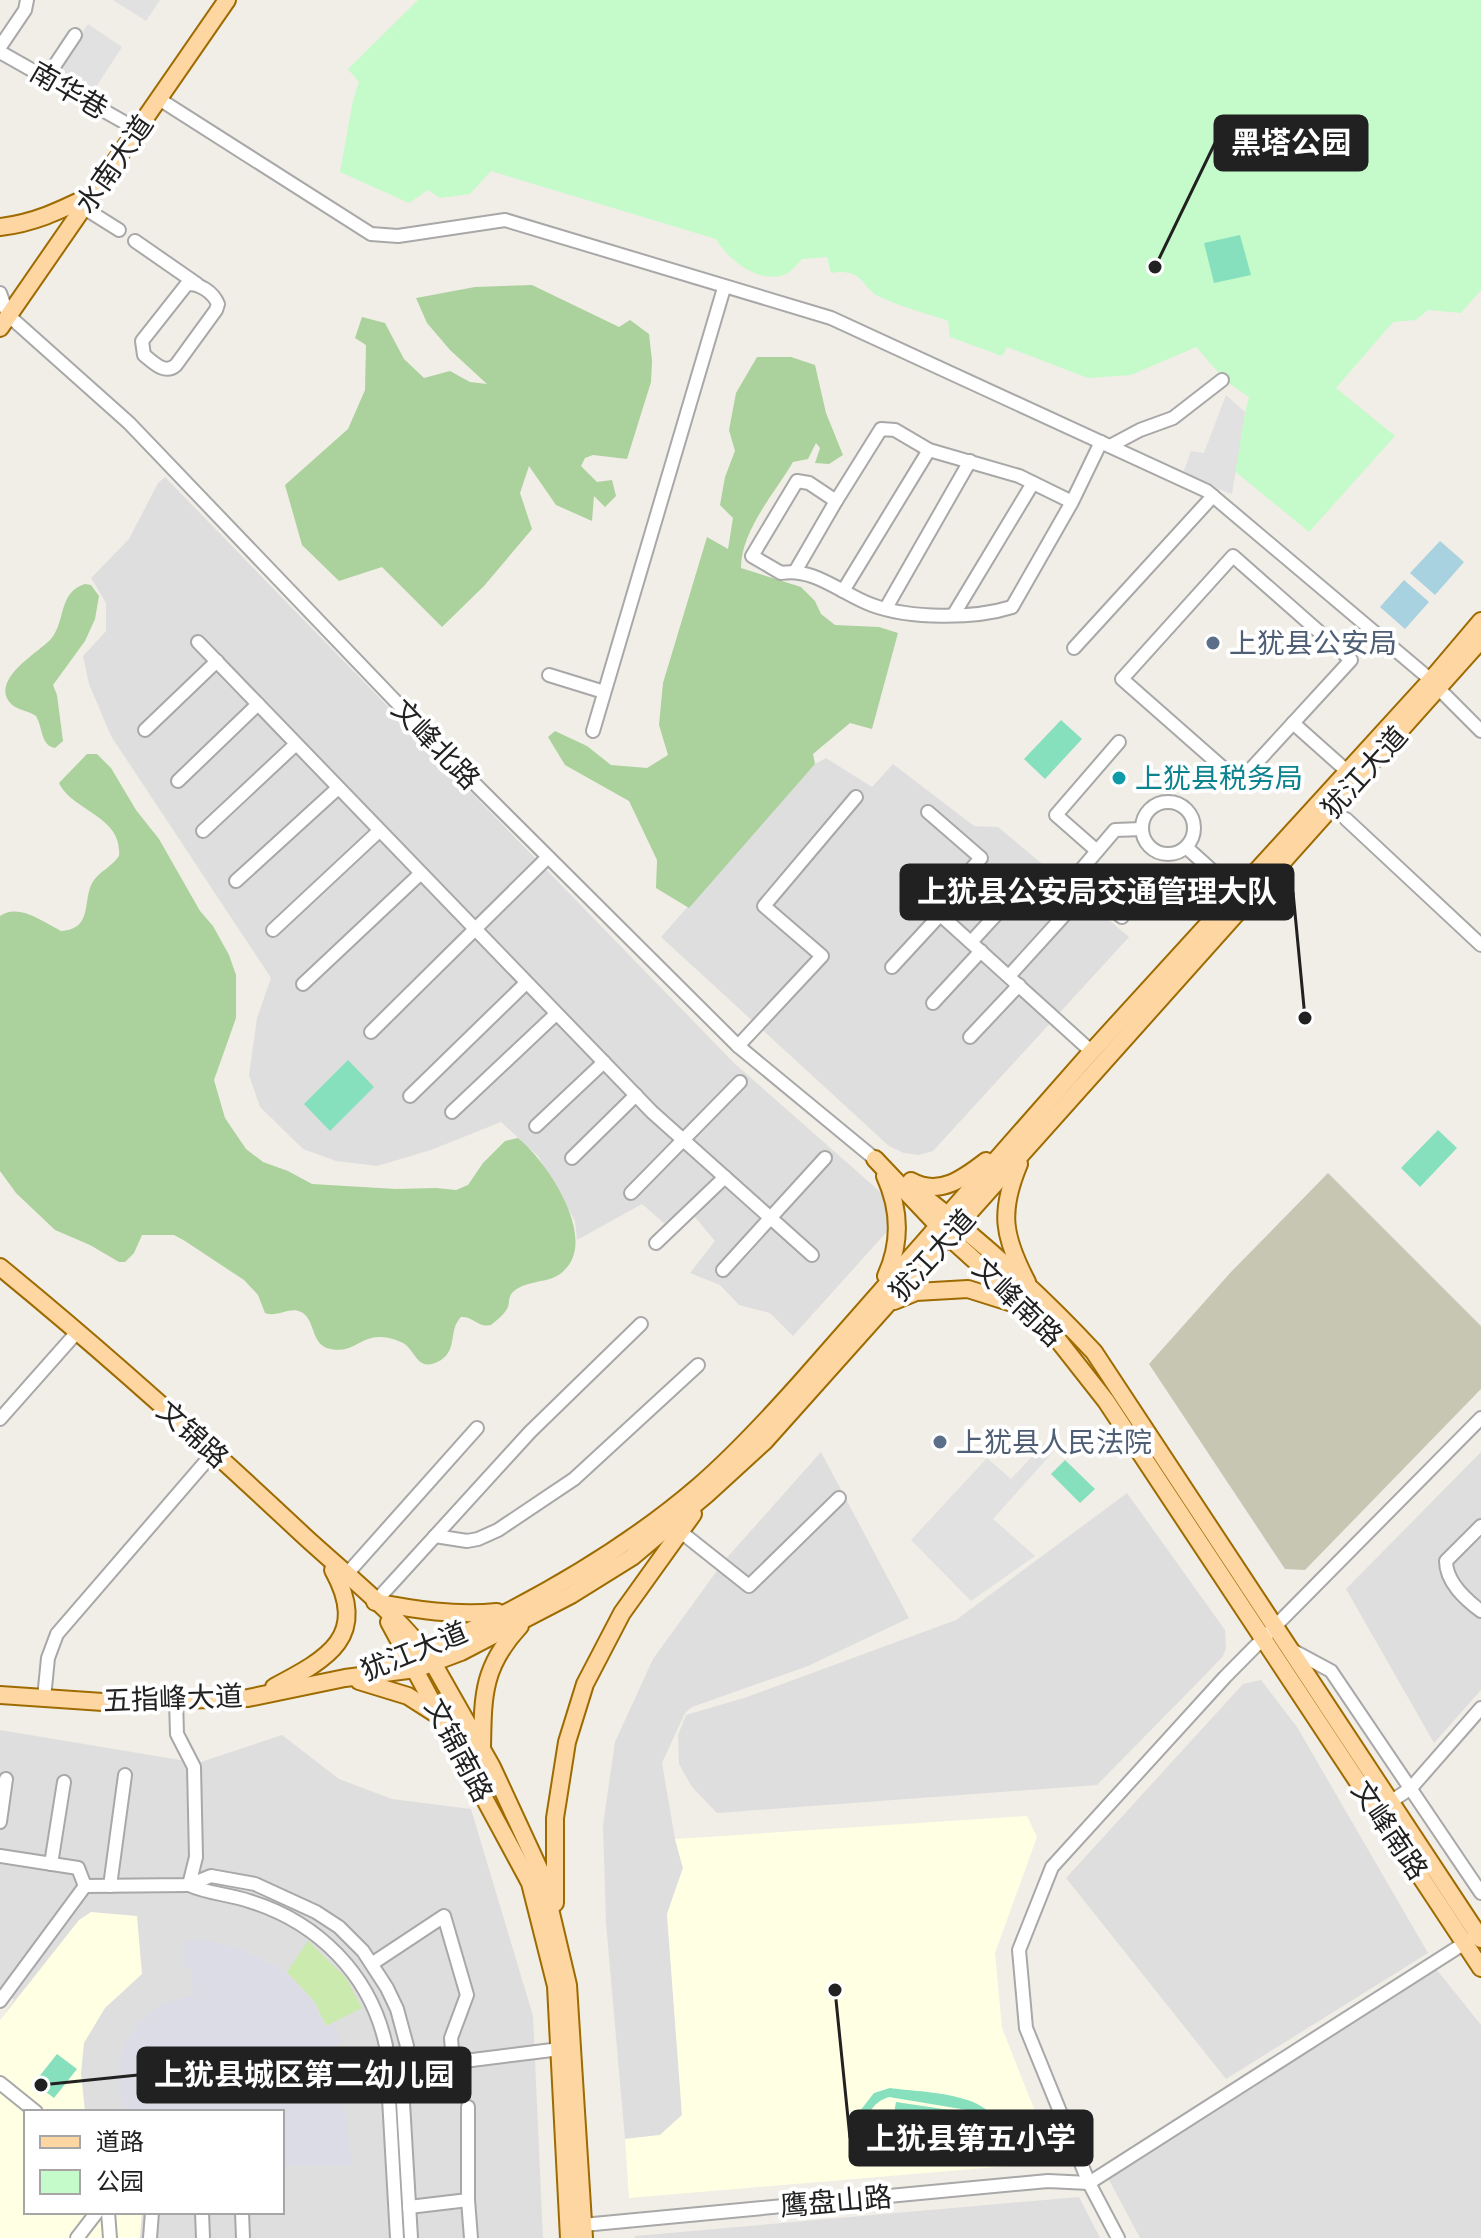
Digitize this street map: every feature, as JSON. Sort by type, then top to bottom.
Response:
[{"type":"main road","name":"水南大道","points":[[4,322],[227,0]]},
{"type":"main road","points":[[0,227],[27,224],[89,201]]},
{"type":"main road","name":"犹江大道","points":[[345,1678],[416,1669],[428,1656],[452,1640],[563,1581],[623,1544],[698,1487],[755,1433],[884,1298],[1435,685],[1481,621]]},
{"type":"main road","name":"犹江大道","points":[[1020,1144],[1092,1052],[1237,893],[1348,772],[1481,640]]},
{"type":"main road","points":[[878,1162],[921,1187],[938,1188],[957,1181],[1020,1144]]},
{"type":"main road","points":[[1020,1144],[1006,1197],[1005,1220],[1018,1264],[1032,1290]]},
{"type":"main road","points":[[878,1162],[895,1197],[897,1216],[896,1255],[884,1298],[916,1292],[968,1289],[1027,1308]]},
{"type":"main road","name":"文峰南路","points":[[878,1162],[949,1226],[1032,1290],[1094,1352],[1268,1634],[1286,1647],[1384,1806]]},
{"type":"main road","name":"文峰南路","points":[[949,1226],[1047,1326],[1106,1401],[1474,1939],[1481,1968]]},
{"type":"main road","name":"文锦路","points":[[0,1267],[78,1331],[214,1452],[377,1604]]},
{"type":"main road","name":"犹江大道","points":[[345,1678],[406,1654],[428,1656],[461,1652],[571,1595],[632,1557],[765,1441],[884,1298]]},
{"type":"main road","points":[[555,1932],[555,1818],[572,1728],[585,1684],[622,1613],[707,1494]]},
{"type":"main road","points":[[257,1696],[314,1666],[332,1651],[344,1632],[347,1609],[343,1588],[324,1555]]},
{"type":"main road","points":[[377,1604],[464,1615],[507,1611]]},
{"type":"main road","name":"文锦南路","points":[[377,1604],[428,1656],[482,1750],[542,1875],[568,1985],[584,2231]]},
{"type":"main road","name":"文锦南路","points":[[377,1604],[416,1669],[530,1883],[556,1986],[569,2238]]},
{"type":"main road","points":[[482,1750],[482,1704],[487,1678],[496,1654],[527,1618]]},
{"type":"main road","points":[[345,1678],[396,1691],[419,1701],[442,1719]]},
{"type":"main road","name":"五指峰大道","points":[[0,1695],[103,1702],[176,1700],[257,1696],[345,1678]]},
{"type":"street","points":[[0,50],[25,10],[27,0]]},
{"type":"street","points":[[47,77],[75,35]]},
{"type":"street","name":"南华巷","points":[[0,50],[138,130]]},
{"type":"street","points":[[159,99],[371,234],[398,236],[505,220],[831,318],[1207,491],[1435,685],[1481,731]]},
{"type":"street","points":[[89,201],[119,230]]},
{"type":"street","points":[[135,241],[197,284],[216,299],[216,310],[176,365],[168,370],[163,369],[144,355],[142,341],[182,288],[187,284],[197,284]]},
{"type":"street","points":[[593,731],[724,288]]},
{"type":"street","points":[[0,293],[4,322]]},
{"type":"street","name":"文峰北路","points":[[4,322],[129,423],[316,621],[738,1046],[878,1162]]},
{"type":"street","points":[[836,501],[809,483],[797,481],[752,556],[781,573],[796,570],[873,606],[928,615],[993,613],[1012,607],[1105,444],[1173,418],[1222,380]]},
{"type":"street","points":[[796,570],[881,429],[895,430],[929,450],[1033,483],[1072,502]]},
{"type":"street","points":[[843,591],[929,450]]},
{"type":"street","points":[[886,608],[970,461]]},
{"type":"street","points":[[954,614],[1033,483]]},
{"type":"street","points":[[1074,648],[1213,496]]},
{"type":"street","points":[[1233,556],[1351,660],[1293,723],[1239,782],[1122,679],[1233,556]]},
{"type":"street","points":[[198,642],[636,1095],[812,1255]]},
{"type":"street","points":[[145,730],[217,661]]},
{"type":"street","points":[[549,675],[604,692]]},
{"type":"street","points":[[178,781],[258,704]]},
{"type":"street","points":[[1293,723],[1348,772]]},
{"type":"street","points":[[1097,851],[1056,815],[1119,742]]},
{"type":"street","points":[[203,831],[296,744]]},
{"type":"street","points":[[236,881],[338,788]]},
{"type":"street","points":[[738,1046],[822,956],[764,906],[856,797]]},
{"type":"street","points":[[1164,802],[1185,808],[1193,821],[1193,837],[1186,847],[1169,854],[1156,851],[1146,842],[1142,829],[1145,816],[1154,806],[1164,802]]},
{"type":"street","points":[[928,812],[981,858],[935,910],[1092,1052]]},
{"type":"street","points":[[1346,819],[1481,945]]},
{"type":"street","points":[[1122,917],[1075,877],[1115,830],[1142,829]]},
{"type":"street","points":[[273,930],[379,831]]},
{"type":"street","points":[[1186,847],[1237,893]]},
{"type":"street","points":[[371,1032],[548,857]]},
{"type":"street","points":[[303,984],[420,874]]},
{"type":"street","points":[[970,1037],[1088,889]]},
{"type":"street","points":[[933,1003],[1018,891]]},
{"type":"street","points":[[892,967],[940,915]]},
{"type":"street","points":[[410,1096],[526,983]]},
{"type":"street","points":[[452,1112],[556,1014]]},
{"type":"street","points":[[536,1126],[604,1062]]},
{"type":"street","points":[[631,1193],[740,1082]]},
{"type":"street","points":[[572,1158],[636,1095]]},
{"type":"street","points":[[723,1270],[825,1158]]},
{"type":"street","points":[[656,1243],[725,1177]]},
{"type":"street","points":[[377,1604],[530,1432],[641,1324]]},
{"type":"street","points":[[0,1419],[78,1331]]},
{"type":"street","points":[[435,1536],[467,1541],[498,1530],[574,1479],[698,1365]]},
{"type":"street","points":[[1118,2238],[1089,2183],[1026,2028],[1019,1950],[1052,1867],[1225,1677],[1481,1418]]},
{"type":"street","points":[[346,1575],[477,1428]]},
{"type":"street","points":[[44,1698],[48,1658],[57,1634],[214,1452]]},
{"type":"street","points":[[681,1532],[749,1586],[839,1498]]},
{"type":"street","points":[[1481,1526],[1446,1561],[1446,1571],[1464,1599],[1481,1611]]},
{"type":"street","points":[[1286,1647],[1331,1671],[1481,1893]]},
{"type":"street","points":[[176,1700],[177,1734],[194,1767],[196,1857],[189,1885]]},
{"type":"street","points":[[1384,1806],[1411,1788],[1481,1708]]},
{"type":"street","points":[[110,1886],[125,1775]]},
{"type":"street","points":[[0,1822],[6,1779]]},
{"type":"street","points":[[51,1864],[64,1782]]},
{"type":"street","points":[[0,1856],[78,1868],[85,1886]]},
{"type":"street","points":[[85,1886],[189,1885],[211,1876],[245,1882],[275,1891],[316,1912],[339,1927],[370,1960],[395,2004],[407,2046],[401,2069],[411,2238]]},
{"type":"street","points":[[240,1898],[245,1882]]},
{"type":"street","points":[[189,1885],[209,1894],[240,1898],[288,1916],[335,1952],[352,1970],[376,2012],[386,2046],[397,2238]]},
{"type":"street","points":[[0,2001],[85,1886]]},
{"type":"street","points":[[352,1970],[444,1916],[467,1995],[451,2038],[453,2063]]},
{"type":"street","points":[[1089,2183],[1474,1939]]},
{"type":"street","points":[[376,2012],[395,2004]]},
{"type":"street","points":[[387,2070],[560,2049]]},
{"type":"street","points":[[0,2083],[34,2110]]},
{"type":"street","points":[[468,2107],[471,2238]]},
{"type":"street","name":"鹰盘山路","points":[[584,2231],[1048,2181],[1089,2183]]},
{"type":"street","points":[[409,2207],[468,2200]]},
{"type":"street","points":[[77,2238],[95,2214]]},
{"type":"street","points":[[108,2214],[110,2238]]},
{"type":"street","points":[[150,2238],[152,2214]]},
{"type":"street","points":[[202,2214],[203,2238]]},
{"type":"street","points":[[242,2214],[243,2238]]},
{"type":"shaded area","points":[[113,0],[160,0],[146,21]]},
{"type":"shaded area","points":[[88,24],[122,47],[92,93],[57,70]]},
{"type":"shaded area","points":[[1226,395],[1245,412],[1232,494],[1182,476],[1191,451],[1204,453]]},
{"type":"shaded area","points":[[165,477],[735,1064],[894,1204],[892,1226],[793,1336],[770,1313],[739,1305],[720,1285],[690,1273],[715,1241],[694,1216],[672,1230],[642,1204],[577,1240],[575,1221],[538,1156],[501,1122],[431,1150],[377,1166],[336,1161],[303,1149],[260,1107],[249,1075],[257,1018],[271,978],[111,736],[89,684],[83,656],[106,631],[106,603],[91,578],[129,539],[158,483]]},
{"type":"shaded area","points":[[826,758],[872,787],[893,764],[974,826],[998,827],[1129,937],[933,1151],[919,1155],[889,1146],[661,937],[815,764]]},
{"type":"shaded area","points":[[1328,1173],[1481,1326],[1481,1389],[1305,1570],[1285,1569],[1149,1364],[1231,1272]]},
{"type":"shaded area","points":[[1053,1434],[1061,1443],[993,1519],[1035,1556],[971,1601],[911,1540],[987,1458],[1011,1479]]},
{"type":"shaded area","points":[[821,1452],[909,1618],[808,1666],[692,1707],[685,1713],[662,1763],[683,1868],[667,1914],[682,2115],[660,2135],[625,2139],[606,1923],[603,1825],[615,1742],[653,1659],[724,1561]]},
{"type":"shaded area","points":[[1481,1452],[1481,1690],[1434,1743],[1346,1589]]},
{"type":"shaded area","points":[[1127,1493],[1225,1630],[1226,1648],[1208,1672],[1097,1785],[717,1813],[692,1787],[679,1764],[678,1735],[686,1715],[744,1698],[956,1620]]},
{"type":"shaded area","points":[[1261,1680],[1297,1727],[1428,1953],[1226,2079],[1066,1878],[1243,1684]]},
{"type":"shaded area","points":[[0,1730],[198,1763],[282,1735],[339,1779],[392,1799],[471,1809],[533,2016],[543,2238],[0,2238],[0,2020],[14,2000],[0,1986]]},
{"type":"shaded area","points":[[1027,1816],[1037,1837],[995,1953],[1002,2028],[1055,2162],[629,2198],[625,2139],[660,2135],[682,2115],[667,1914],[683,1868],[675,1839]]},
{"type":"shaded area","points":[[91,1912],[137,1916],[142,1974],[105,2008],[84,2043],[81,2073],[85,2110],[24,2110],[24,2214],[142,2214],[140,2238],[0,2238],[0,2020],[79,1920]]},
{"type":"shaded area","points":[[207,1940],[247,1951],[283,1970],[312,2001],[325,2027],[335,2023],[341,2044],[322,2050],[324,2094],[343,2094],[352,2165],[284,2166],[284,2110],[126,2110],[118,2079],[120,2059],[127,2041],[138,2024],[157,2007],[193,1996],[191,1968],[184,1966],[184,1941]]},
{"type":"shaded area","points":[[1437,1970],[1481,2025],[1481,2238],[1140,2238],[1108,2178]]},
{"type":"shaded area","points":[[1079,2197],[1100,2238],[635,2238],[635,2236]]},
{"type":"green space","points":[[418,0],[1481,0],[1481,290],[1461,313],[1428,310],[1416,320],[1393,322],[1336,388],[1395,436],[1309,532],[1231,468],[1249,397],[1227,382],[1196,347],[1131,375],[1088,378],[1007,347],[1002,356],[950,337],[948,321],[880,297],[850,273],[831,273],[827,257],[802,259],[788,273],[767,277],[737,263],[716,239],[491,171],[470,194],[440,198],[428,190],[409,203],[340,172],[359,82],[348,69]]},
{"type":"green space","points":[[1240,235],[1251,275],[1214,283],[1204,243]]},
{"type":"green space","points":[[532,285],[619,327],[630,320],[649,334],[651,382],[627,459],[593,455],[585,458],[581,466],[597,482],[612,480],[616,496],[605,507],[594,496],[592,521],[556,505],[529,466],[520,493],[532,529],[484,586],[442,627],[382,567],[339,581],[302,545],[285,485],[348,429],[365,390],[366,345],[355,338],[362,317],[385,323],[404,359],[424,378],[450,371],[470,382],[487,384],[450,350],[427,323],[416,298],[475,287]]},
{"type":"green space","points":[[757,357],[791,357],[815,365],[826,413],[843,455],[829,464],[815,463],[820,448],[816,443],[808,459],[793,462],[752,527],[742,554],[741,568],[801,587],[815,601],[821,614],[835,625],[879,627],[898,633],[872,729],[850,723],[813,754],[815,764],[689,908],[656,888],[657,860],[629,801],[565,765],[548,737],[555,731],[587,746],[611,765],[647,768],[668,755],[659,725],[663,683],[707,537],[728,549],[733,518],[720,505],[725,477],[735,451],[729,430],[736,393]]},
{"type":"green space","points":[[85,584],[91,585],[99,596],[95,619],[85,641],[53,685],[63,741],[55,748],[44,739],[36,716],[9,701],[6,687],[14,671],[51,639],[70,593]]},
{"type":"green space","points":[[1061,720],[1082,739],[1045,779],[1024,759]]},
{"type":"green space","points":[[87,754],[97,754],[111,768],[136,810],[159,839],[229,955],[236,975],[236,1018],[214,1080],[225,1118],[246,1149],[263,1162],[312,1184],[456,1190],[468,1185],[483,1163],[505,1141],[518,1138],[555,1183],[573,1223],[576,1243],[572,1260],[560,1274],[514,1291],[507,1310],[491,1325],[461,1317],[446,1356],[433,1364],[426,1364],[417,1359],[406,1345],[388,1338],[369,1339],[341,1350],[324,1347],[316,1338],[306,1315],[297,1311],[265,1313],[258,1295],[244,1280],[174,1235],[142,1235],[134,1253],[125,1262],[119,1262],[55,1230],[16,1193],[0,1171],[0,916],[23,913],[61,931],[72,929],[83,919],[94,880],[119,856],[113,832],[65,793],[59,783]]},
{"type":"green space","points":[[348,1060],[374,1087],[330,1131],[304,1104]]},
{"type":"green space","points":[[1438,1130],[1457,1148],[1420,1187],[1401,1168]]},
{"type":"green space","points":[[1065,1460],[1095,1489],[1080,1503],[1051,1474]]},
{"type":"green space","points":[[308,1941],[346,1978],[362,2008],[326,2026],[315,2002],[287,1972]]},
{"type":"green space","points":[[57,2054],[77,2069],[54,2098],[34,2083]]},
{"type":"green space","points":[[890,2088],[941,2094],[976,2104],[989,2112],[996,2125],[995,2145],[983,2160],[970,2165],[925,2160],[876,2149],[862,2134],[860,2111],[874,2093]],"holes":[[[889,2097],[967,2110],[978,2115],[984,2125],[984,2137],[977,2150],[962,2156],[880,2142],[869,2123],[871,2110]]]},
{"type":"green space","points":[[896,2102],[970,2113],[964,2153],[889,2141]]},
{"type":"water","points":[[1440,541],[1464,562],[1435,595],[1410,573]]},
{"type":"water","points":[[1404,580],[1429,602],[1405,629],[1380,607]]},
{"type":"place","name":"黑塔公园","points":[[1155,267]]},
{"type":"place","name":"上犹县公安局","points":[[1213,643]]},
{"type":"place","name":"上犹县税务局","points":[[1119,778]]},
{"type":"place","name":"上犹县公安局交通管理大队","points":[[1305,1018]]},
{"type":"place","name":"上犹县人民法院","points":[[940,1442]]},
{"type":"place","name":"上犹县第五小学","points":[[835,1990]]},
{"type":"place","name":"上犹县城区第二幼儿园","points":[[41,2085]]}]
